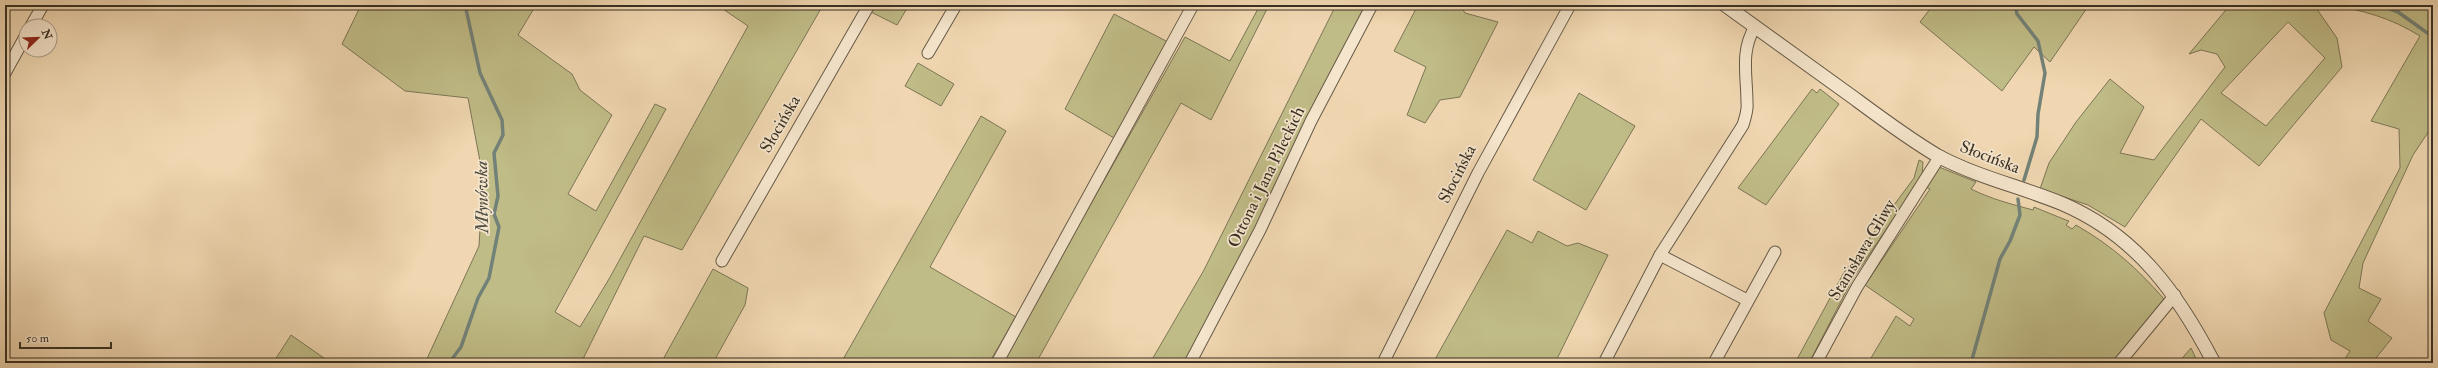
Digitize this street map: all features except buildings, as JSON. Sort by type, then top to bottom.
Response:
[{"type":"street","points":[[36,18],[43,5]]},
{"type":"street","name":"Słocińska","points":[[722,261],[869,5]]},
{"type":"street","points":[[928,53],[956,5]]},
{"type":"street","points":[[997,363],[1091,195],[1193,5]]},
{"type":"street","name":"Ottona i Jana Pileckich","points":[[1190,363],[1260,230],[1311,121],[1372,5]]},
{"type":"street","name":"Słocińska","points":[[1383,363],[1478,173],[1570,5]]},
{"type":"street","name":"Słocińska","points":[[1725,5],[1901,132],[1940,156],[1961,167],[2063,204],[2091,219],[2124,242],[2145,260],[2175,295],[2214,363]]},
{"type":"street","points":[[1604,363],[1660,255],[1743,125],[1748,105],[1744,59],[1748,40],[1755,27]]},
{"type":"street","points":[[5,73],[18,50]]},
{"type":"street","name":"Stanisława Gliwy","points":[[1816,363],[1857,287],[1940,156]]},
{"type":"street","points":[[1714,363],[1747,300],[1775,252]]},
{"type":"street","points":[[1660,255],[1747,300]]},
{"type":"street","points":[[2119,363],[2175,295]]},
{"type":"shaded area","points":[[361,5],[536,5],[518,35],[572,74],[580,90],[612,115],[568,194],[596,211],[655,104],[666,109],[555,312],[580,327],[609,279],[748,26],[717,5],[823,5],[682,250],[644,236],[581,363],[425,363],[479,246],[483,177],[468,98],[405,91],[342,44]]},
{"type":"shaded area","points":[[875,5],[909,5],[897,25],[871,12]]},
{"type":"shaded area","points":[[1260,5],[1269,5],[1211,120],[1181,103],[1036,363],[1001,363],[1185,37],[1230,61]]},
{"type":"shaded area","points":[[1336,5],[1366,5],[1320,93],[1260,222],[1185,363],[1150,363],[1204,270]]},
{"type":"shaded area","points":[[1418,5],[1460,5],[1465,13],[1498,22],[1460,97],[1440,100],[1425,123],[1407,115],[1426,67],[1394,51]]},
{"type":"shaded area","points":[[1933,5],[2089,5],[2050,62],[2034,47],[2002,91],[1920,22]]},
{"type":"shaded area","points":[[2230,5],[2314,5],[2337,38],[2342,67],[2259,166],[2201,119],[2125,227],[2088,205],[2040,189],[2049,163],[2076,122],[2110,79],[2144,107],[2120,153],[2154,160],[2225,67],[2217,54],[2201,50],[2189,54]],"holes":[[[2288,22],[2325,58],[2266,126],[2221,93]]]},
{"type":"shaded area","points":[[2329,5],[2431,5],[2433,7],[2433,125],[2413,155],[2363,263],[2359,288],[2381,299],[2368,321],[2392,338],[2372,363],[2342,363],[2350,351],[2331,340],[2324,313],[2400,168],[2399,129],[2371,121],[2420,36],[2398,24],[2376,16],[2353,9]]},
{"type":"shaded area","points":[[1114,14],[1168,42],[1114,138],[1065,109]]},
{"type":"shaded area","points":[[918,63],[954,84],[941,106],[905,86]]},
{"type":"shaded area","points":[[1812,89],[1817,93],[1820,89],[1839,104],[1766,205],[1738,188]]},
{"type":"shaded area","points":[[1579,93],[1635,126],[1586,210],[1533,180]]},
{"type":"shaded area","points":[[981,116],[1006,131],[930,267],[1016,317],[989,363],[841,363]]},
{"type":"shaded area","points":[[1919,160],[1923,162],[1922,176],[1852,280],[1809,363],[1795,363],[1843,274],[1914,178]]},
{"type":"shaded area","points":[[1939,167],[1976,182],[1971,189],[1986,196],[2033,210],[2034,207],[2069,221],[2066,225],[2072,229],[2076,225],[2101,241],[2123,258],[2144,277],[2164,299],[2113,363],[1868,363],[1896,316],[1910,326],[1914,319],[1865,285],[1930,189],[1926,187]]},
{"type":"shaded area","points":[[1507,230],[1532,243],[1538,231],[1567,246],[1578,243],[1608,255],[1555,363],[1433,363]]},
{"type":"shaded area","points":[[713,269],[748,288],[745,305],[713,363],[661,363]]},
{"type":"shaded area","points":[[291,335],[331,363],[273,363]]},
{"type":"shaded area","points":[[2191,348],[2198,363],[2178,363]]},
{"type":"waterway","name":"Młynówka","points":[[449,363],[461,347],[478,298],[489,278],[499,227],[494,214],[498,196],[494,153],[503,135],[502,120],[480,73],[466,9],[463,5]]},
{"type":"waterway","points":[[2015,5],[2017,14],[2038,41],[2045,73],[2038,114],[2037,137],[2024,180]]},
{"type":"waterway","name":"Młynówka","points":[[2380,5],[2398,12],[2433,37]]},
{"type":"waterway","points":[[1971,363],[2000,259],[2010,241],[2020,215],[2018,199]]}]
